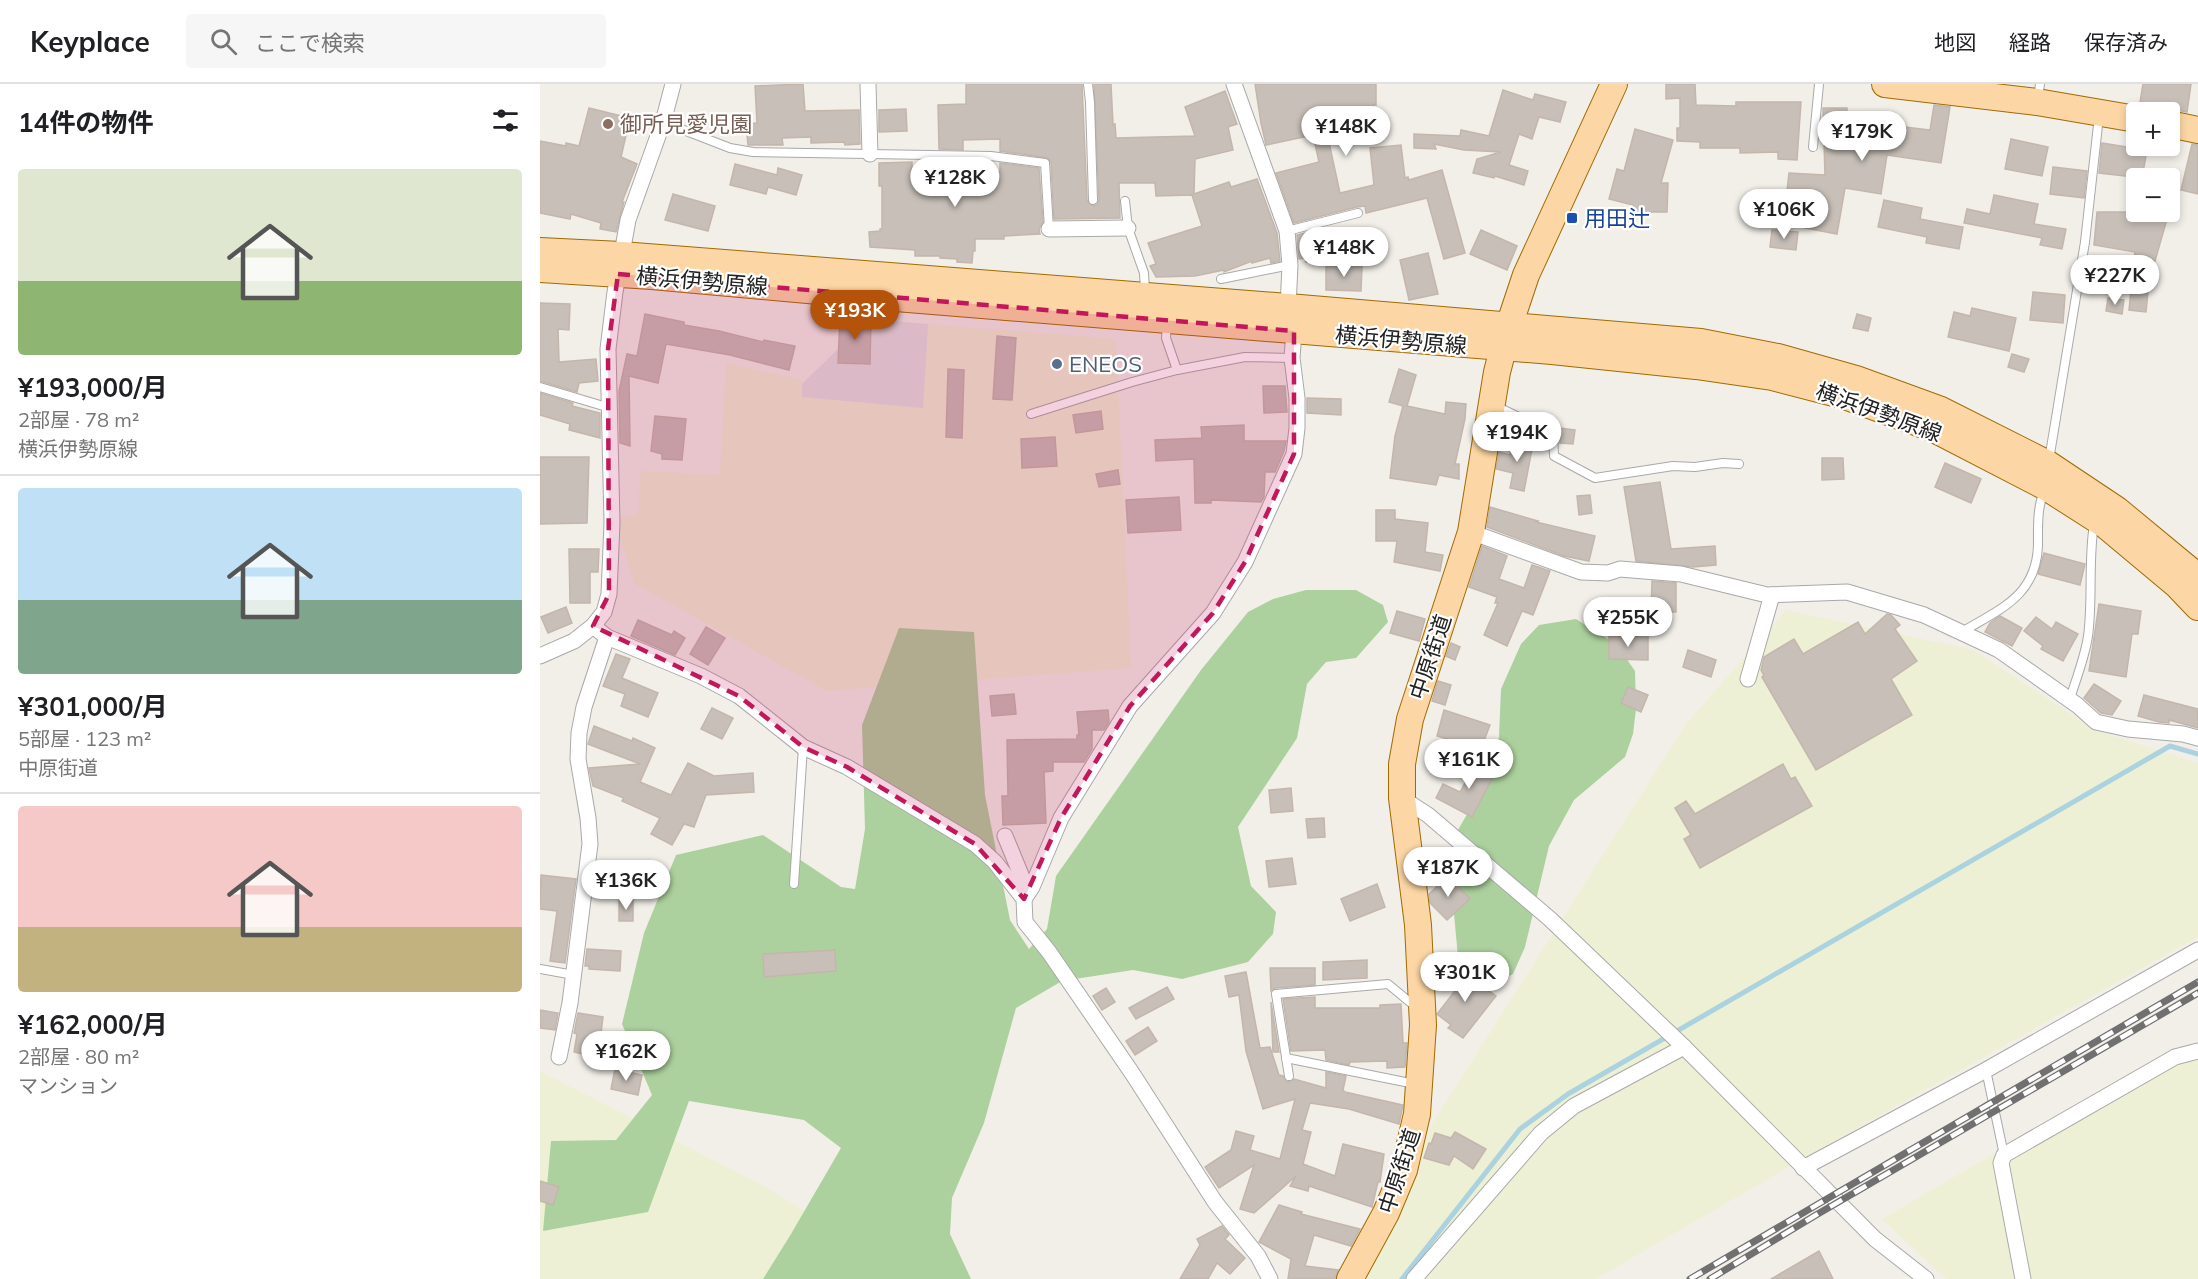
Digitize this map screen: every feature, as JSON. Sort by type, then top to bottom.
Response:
[{"type":"main road","name":"中原街道","points":[[1350,1279],[1386,1214],[1404,1170],[1412,1144],[1419,1085],[1423,1013],[1418,925],[1402,798],[1402,764],[1410,719],[1471,532],[1492,404],[1506,337],[1526,275],[1614,84]]},
{"type":"main road","points":[[1885,84],[2038,93],[2099,114],[2126,118]]},
{"type":"main road","points":[[2180,126],[2198,130]]},
{"type":"main road","name":"横浜伊勢原線","points":[[540,251],[619,265],[1167,321],[1291,319]]},
{"type":"main road","name":"横浜伊勢原線","points":[[540,269],[619,265],[1145,296],[1291,319],[1506,337],[1701,342],[1778,357],[1856,379],[1941,410],[2047,475],[2117,510],[2198,577]]},
{"type":"main road","name":"横浜伊勢原線","points":[[2047,475],[2095,518],[2177,585],[2198,608]]},
{"type":"street","points":[[540,656],[574,641],[593,626],[604,612],[609,594],[612,523],[608,349],[619,265],[628,220],[663,122],[673,84]]},
{"type":"street","points":[[868,84],[870,154]]},
{"type":"street","points":[[1024,899],[1032,887],[1061,818],[1130,706],[1213,613],[1245,562],[1294,453],[1297,398],[1292,358],[1287,231],[1234,84]]},
{"type":"street","points":[[1049,229],[1128,228]]},
{"type":"street","points":[[1471,532],[1581,572],[1608,573],[1620,569],[1681,574],[1772,595],[1847,592],[1924,615],[1999,650],[2070,699],[2097,722],[2128,729],[2182,734],[2198,738]]},
{"type":"street","points":[[1748,679],[1772,595]]},
{"type":"street","points":[[593,626],[607,637],[701,676],[739,696],[803,747],[847,767],[975,844],[995,861],[1024,899]]},
{"type":"street","points":[[559,1057],[574,975],[590,844],[578,759],[579,733],[584,707],[607,637]]},
{"type":"street","points":[[1402,798],[1428,815],[1550,919],[1668,1032],[1875,1239],[1926,1279]]},
{"type":"street","points":[[1005,836],[1024,882],[1025,922],[1049,952],[1132,1073],[1215,1202],[1258,1256],[1270,1279]]},
{"type":"street","points":[[1803,1168],[1986,1070],[2198,950]]},
{"type":"street","points":[[1414,1279],[1541,1133],[1574,1106],[1682,1046]]},
{"type":"street","points":[[2023,1279],[2001,1163],[2004,1155],[2175,1057],[2198,1051]]},
{"type":"lane","points":[[1088,84],[1093,200]]},
{"type":"lane","points":[[1813,147],[1819,84]]},
{"type":"lane","points":[[1962,632],[2010,603],[2027,586],[2037,563],[2040,501],[2047,475],[2085,242],[2099,114]]},
{"type":"lane","points":[[663,122],[730,148],[774,154],[991,156],[1045,163],[1049,229]]},
{"type":"lane","points":[[1125,201],[1128,228],[1144,273],[1145,296]]},
{"type":"lane","points":[[1287,231],[1358,213]]},
{"type":"lane","points":[[1221,279],[1290,265]]},
{"type":"lane","points":[[1167,321],[1166,338],[1177,370]]},
{"type":"lane","points":[[1031,414],[1177,370],[1245,357],[1292,358]]},
{"type":"lane","points":[[540,387],[610,408]]},
{"type":"lane","points":[[1492,404],[1553,430],[1554,456],[1595,478],[1673,466],[1695,467],[1723,463],[1739,465]]},
{"type":"lane","points":[[2070,699],[2088,638],[2091,595],[2090,551],[2095,518]]},
{"type":"lane","points":[[794,884],[803,747]]},
{"type":"lane","points":[[540,969],[574,975]]},
{"type":"lane","points":[[1289,1076],[1276,994],[1388,984],[1423,1013]]},
{"type":"lane","points":[[1286,1058],[1419,1085]]},
{"type":"lane","points":[[1986,1070],[2004,1155]]},
{"type":"highlighted area","points":[[618,274],[1294,331],[1294,454],[1245,562],[1213,613],[1130,706],[1061,818],[1024,899],[975,844],[847,767],[803,747],[739,696],[593,626],[609,594],[608,349]]},
{"type":"green space","points":[[928,324],[1116,339],[1131,668],[827,691],[634,583],[614,517],[638,516],[641,471],[720,475],[726,363],[802,380],[802,397],[923,408]]},
{"type":"green space","points":[[1306,590],[1356,590],[1383,605],[1388,622],[1356,658],[1326,662],[1307,684],[1297,738],[1238,827],[1251,886],[1276,912],[1273,934],[1248,962],[1182,979],[1133,970],[1062,981],[1016,1008],[984,1123],[952,1198],[950,1234],[971,1279],[763,1279],[841,1148],[804,1120],[689,1101],[648,1212],[543,1231],[551,1141],[616,1140],[652,1095],[622,1024],[644,933],[676,855],[763,835],[841,887],[855,889],[865,829],[862,725],[899,628],[974,632],[985,795],[1010,920],[1029,949],[1047,929],[1056,876],[1201,670],[1248,612],[1273,599]]},
{"type":"green space","points":[[1786,610],[1974,650],[2095,730],[2198,763],[2198,937],[1809,1155],[1596,1279],[1361,1279],[1416,1149],[1686,724]]},
{"type":"green space","points":[[1576,619],[1617,645],[1635,671],[1636,709],[1633,734],[1625,757],[1574,800],[1549,846],[1525,947],[1513,974],[1493,983],[1472,980],[1458,957],[1452,893],[1454,837],[1494,767],[1499,736],[1501,689],[1521,644],[1539,625]]},
{"type":"green space","points":[[2198,1059],[2198,1279],[1946,1279],[1882,1219],[1995,1153],[2022,1149],[2180,1064]]},
{"type":"green space","points":[[540,1071],[762,1185],[920,1279],[540,1279]]},
{"type":"shaded area","points":[[840,317],[928,324],[923,408],[802,397],[802,384],[838,349]]},
{"type":"building","points":[[803,84],[805,111],[859,110],[860,144],[811,143],[811,137],[782,138],[783,145],[748,145],[746,124],[757,123],[755,86]]},
{"type":"building","points":[[966,84],[1082,84],[1087,200],[1093,206],[1097,205],[1099,200],[1094,84],[1111,84],[1116,138],[1195,136],[1185,107],[1225,91],[1237,124],[1228,127],[1233,150],[1195,159],[1194,194],[1229,182],[1231,187],[1257,179],[1277,233],[1280,261],[1271,263],[1270,258],[1252,263],[1252,261],[1224,272],[1224,270],[1195,276],[1156,277],[1150,266],[1156,264],[1148,243],[1202,226],[1192,195],[1156,196],[1155,183],[1119,183],[1120,218],[1054,219],[1051,163],[1048,158],[1000,151],[1000,139],[963,140],[963,150],[939,149],[938,105],[966,104]]},
{"type":"building","points":[[1255,84],[1376,84],[1376,105],[1373,105],[1376,131],[1332,135],[1328,138],[1340,193],[1374,185],[1370,148],[1401,145],[1405,178],[1408,177],[1409,180],[1442,170],[1465,253],[1444,259],[1427,198],[1366,213],[1365,206],[1357,207],[1294,223],[1276,173],[1319,162],[1313,135],[1266,145]]},
{"type":"building","points":[[1666,84],[1695,84],[1696,105],[1736,106],[1736,102],[1801,102],[1797,160],[1778,159],[1778,152],[1740,153],[1740,148],[1700,148],[1700,142],[1677,141],[1677,128],[1680,128],[1680,98],[1666,99]]},
{"type":"building","points":[[2143,84],[2191,84],[2187,112],[2180,111],[2180,102],[2140,102]]},
{"type":"building","points":[[1503,90],[1533,100],[1535,94],[1566,102],[1560,122],[1539,117],[1532,139],[1519,134],[1509,165],[1528,171],[1524,185],[1495,176],[1494,178],[1473,173],[1477,159],[1501,152],[1464,150],[1434,144],[1436,149],[1414,148],[1414,134],[1460,136],[1461,130],[1489,136]]},
{"type":"building","points":[[1934,105],[1950,107],[1941,163],[1887,155],[1881,194],[1845,188],[1837,234],[1805,228],[1811,192],[1787,191],[1789,173],[1825,175],[1823,108],[1847,108],[1847,124],[1861,124],[1861,128],[1904,133],[1905,127],[1930,130]]},
{"type":"building","points":[[589,108],[630,118],[621,157],[637,164],[622,202],[624,202],[616,232],[600,229],[601,223],[571,214],[570,219],[540,213],[540,141],[579,146]]},
{"type":"building","points":[[906,109],[907,131],[879,132],[879,110]]},
{"type":"building","points":[[1635,129],[1673,140],[1661,183],[1668,183],[1667,212],[1633,212],[1633,205],[1609,199],[1617,169],[1624,171]]},
{"type":"building","points":[[2011,139],[2048,147],[2042,176],[2005,169]]},
{"type":"building","points":[[2102,143],[2126,147],[2126,156],[2146,156],[2144,168],[2126,168],[2126,176],[2099,173]]},
{"type":"building","points":[[2192,144],[2198,145],[2198,194],[2181,190]]},
{"type":"building","points":[[939,161],[964,162],[964,172],[1000,172],[1000,163],[1039,168],[1043,222],[1039,229],[1040,234],[1004,236],[1004,239],[975,239],[972,263],[957,262],[957,259],[940,258],[940,256],[915,256],[915,250],[870,247],[869,232],[882,229],[882,186],[879,186],[879,163],[912,162],[912,169],[940,169]]},
{"type":"building","points":[[735,164],[777,175],[778,168],[802,175],[796,195],[768,187],[766,194],[730,185]]},
{"type":"building","points":[[2053,167],[2087,171],[2084,198],[2050,194]]},
{"type":"building","points":[[673,194],[715,206],[708,231],[665,220]]},
{"type":"building","points":[[1994,195],[2038,204],[2034,224],[2066,229],[2062,249],[2040,245],[2042,238],[1964,223],[1967,209],[1990,214]]},
{"type":"building","points":[[1884,200],[1922,208],[1920,219],[1963,227],[1959,249],[1926,243],[1927,237],[1878,227]]},
{"type":"building","points":[[2097,212],[2126,212],[2126,222],[2166,222],[2155,261],[2151,260],[2146,312],[2129,310],[2135,252],[2094,245]]},
{"type":"building","points":[[1321,229],[1328,257],[1306,262],[1305,258],[1299,259],[1297,235]]},
{"type":"building","points":[[1481,230],[1517,246],[1507,270],[1470,254]]},
{"type":"building","points":[[1772,230],[1798,232],[1796,250],[1770,247]]},
{"type":"building","points":[[1428,253],[1438,294],[1409,300],[1400,260]]},
{"type":"building","points":[[1326,266],[1362,267],[1361,291],[1326,290]]},
{"type":"building","points":[[2033,292],[2065,295],[2063,323],[2030,320]]},
{"type":"building","points":[[2108,298],[2124,300],[2122,314],[2106,311]]},
{"type":"building","points":[[540,303],[570,304],[569,330],[558,329],[559,362],[596,359],[598,381],[579,383],[577,392],[540,381]]},
{"type":"building","points":[[1972,308],[2016,318],[2009,351],[1948,337],[1954,312],[1970,316]]},
{"type":"building","points":[[645,314],[763,342],[764,340],[795,346],[789,370],[730,355],[666,344],[658,383],[629,376],[630,446],[620,443],[619,391],[627,354],[637,356]]},
{"type":"building","points":[[1857,314],[1871,318],[1868,331],[1853,328]]},
{"type":"building","points":[[840,318],[871,319],[870,364],[838,363]]},
{"type":"building","points":[[997,336],[1016,338],[1012,400],[993,399]]},
{"type":"building","points":[[2012,354],[2029,359],[2024,372],[2008,367]]},
{"type":"building","points":[[948,369],[964,370],[962,438],[946,437]]},
{"type":"building","points":[[1399,369],[1416,375],[1407,406],[1445,414],[1446,402],[1466,404],[1455,464],[1459,464],[1459,479],[1439,475],[1436,485],[1390,478],[1395,436],[1403,406],[1389,402]]},
{"type":"building","points":[[1263,386],[1285,386],[1287,412],[1264,413]]},
{"type":"building","points":[[540,393],[573,403],[572,406],[600,413],[600,438],[569,430],[570,424],[540,415]]},
{"type":"building","points":[[1307,398],[1341,399],[1341,415],[1307,413]]},
{"type":"building","points":[[1101,411],[1103,429],[1076,433],[1073,415]]},
{"type":"building","points":[[655,416],[686,419],[682,460],[662,459],[662,454],[651,451]]},
{"type":"building","points":[[1244,425],[1244,441],[1286,441],[1275,472],[1265,472],[1264,497],[1261,502],[1211,500],[1211,503],[1195,503],[1194,459],[1156,461],[1155,440],[1202,438],[1201,427]]},
{"type":"building","points":[[1559,428],[1575,430],[1573,444],[1560,443]]},
{"type":"building","points":[[1055,437],[1057,466],[1022,468],[1021,439]]},
{"type":"building","points":[[1513,439],[1533,444],[1524,491],[1510,488],[1513,473],[1496,469],[1499,452],[1510,455]]},
{"type":"building","points":[[540,457],[589,457],[587,523],[540,524]]},
{"type":"building","points":[[1822,458],[1843,458],[1844,479],[1822,480]]},
{"type":"building","points":[[1945,463],[1981,479],[1971,503],[1935,487]]},
{"type":"building","points":[[1118,470],[1120,484],[1099,487],[1096,474]]},
{"type":"building","points":[[1660,482],[1671,549],[1715,546],[1716,565],[1693,567],[1636,561],[1624,487]]},
{"type":"building","points":[[1590,495],[1592,513],[1579,515],[1577,496]]},
{"type":"building","points":[[1179,497],[1181,530],[1128,533],[1126,500]]},
{"type":"building","points":[[1490,507],[1538,521],[1536,522],[1595,536],[1589,561],[1564,556],[1487,527]]},
{"type":"building","points":[[1376,510],[1395,510],[1395,519],[1428,523],[1425,552],[1443,555],[1440,571],[1394,562],[1397,541],[1376,541]]},
{"type":"building","points":[[1482,546],[1507,556],[1499,579],[1524,588],[1532,565],[1550,571],[1533,615],[1522,611],[1507,646],[1484,635],[1498,603],[1495,603],[1497,597],[1469,587]]},
{"type":"building","points":[[569,549],[599,549],[598,572],[590,572],[590,603],[570,603]]},
{"type":"building","points":[[2044,553],[2085,564],[2080,585],[2038,574]]},
{"type":"building","points":[[1652,581],[1676,583],[1676,612],[1651,612]]},
{"type":"building","points":[[2099,604],[2141,611],[2138,634],[2132,634],[2126,677],[2089,671]]},
{"type":"building","points":[[566,607],[572,623],[548,633],[541,617]]},
{"type":"building","points":[[1397,611],[1425,619],[1419,641],[1390,633]]},
{"type":"building","points":[[1887,614],[1891,615],[1900,625],[1895,629],[1917,661],[1891,679],[1912,715],[1816,770],[1762,677],[1764,676],[1761,670],[1764,657],[1794,639],[1803,654],[1858,622],[1865,634]]},
{"type":"building","points":[[2000,616],[2022,628],[2012,646],[1985,632],[1990,623]]},
{"type":"building","points":[[2036,617],[2052,629],[2056,622],[2078,634],[2063,661],[2041,649],[2043,646],[2024,631]]},
{"type":"building","points":[[638,620],[672,635],[674,631],[685,638],[675,655],[631,636]]},
{"type":"building","points":[[706,627],[725,638],[708,665],[690,654]]},
{"type":"building","points":[[1609,636],[1648,637],[1648,660],[1609,659]]},
{"type":"building","points":[[1451,643],[1460,647],[1455,660],[1446,656]]},
{"type":"building","points":[[1688,650],[1716,660],[1711,677],[1683,667]]},
{"type":"building","points":[[616,654],[630,659],[622,678],[658,693],[648,717],[621,706],[625,694],[603,686]]},
{"type":"building","points":[[1438,681],[1451,685],[1445,705],[1432,701]]},
{"type":"building","points":[[2094,684],[2121,701],[2112,715],[2101,713],[2084,698]]},
{"type":"building","points":[[1628,687],[1648,695],[1641,712],[1621,703]]},
{"type":"building","points":[[1014,694],[1016,714],[992,716],[990,696]]},
{"type":"building","points":[[2144,695],[2198,709],[2198,728],[2169,720],[2169,723],[2159,722],[2138,716]]},
{"type":"building","points":[[712,708],[733,718],[722,739],[701,729]]},
{"type":"building","points":[[1108,710],[1109,722],[1104,730],[1092,730],[1092,749],[1084,762],[1053,762],[1053,771],[1044,772],[1046,823],[1003,825],[1002,796],[1008,796],[1007,740],[1077,739],[1079,735],[1077,712]]},
{"type":"building","points":[[1444,710],[1490,725],[1481,749],[1437,736]]},
{"type":"building","points":[[594,726],[632,741],[633,738],[655,748],[640,782],[671,795],[688,763],[714,776],[753,773],[754,792],[706,795],[694,827],[684,824],[672,845],[651,834],[660,818],[622,801],[624,798],[593,786],[589,768],[640,764],[588,744]]},
{"type":"building","points":[[1477,761],[1496,771],[1472,817],[1436,798],[1443,784],[1460,792]]},
{"type":"building","points":[[1783,764],[1791,779],[1795,777],[1812,806],[1700,868],[1684,839],[1691,835],[1675,808],[1686,801],[1695,814]]},
{"type":"building","points":[[1291,788],[1293,811],[1271,813],[1269,790]]},
{"type":"building","points":[[1324,818],[1325,837],[1308,838],[1306,819]]},
{"type":"building","points":[[1292,858],[1296,884],[1269,887],[1266,861]]},
{"type":"building","points":[[628,863],[640,870],[632,884],[620,877]]},
{"type":"building","points":[[541,875],[576,879],[565,963],[550,961],[557,911],[540,909]]},
{"type":"building","points":[[1448,876],[1470,899],[1447,920],[1430,903],[1429,894]]},
{"type":"building","points":[[1377,884],[1385,907],[1350,921],[1341,899]]},
{"type":"building","points":[[633,900],[633,921],[619,921],[619,901]]},
{"type":"building","points":[[587,949],[621,951],[620,971],[589,969],[589,966],[585,966]]},
{"type":"building","points":[[835,950],[836,971],[764,977],[763,954]]},
{"type":"building","points":[[1367,960],[1367,978],[1323,980],[1323,962]]},
{"type":"building","points":[[1270,968],[1315,968],[1315,985],[1275,988],[1271,991]]},
{"type":"building","points":[[1451,969],[1463,973],[1496,996],[1463,1038],[1448,1028],[1451,1025],[1437,1014],[1458,987],[1445,979]]},
{"type":"building","points":[[1246,972],[1260,1048],[1270,1047],[1279,1075],[1283,1076],[1287,1082],[1294,1079],[1326,1088],[1326,1072],[1346,1076],[1343,1090],[1345,1092],[1403,1105],[1399,1124],[1349,1109],[1310,1103],[1302,1130],[1311,1132],[1303,1164],[1335,1176],[1343,1144],[1384,1154],[1380,1182],[1378,1182],[1372,1207],[1309,1186],[1308,1191],[1290,1186],[1296,1176],[1254,1213],[1240,1209],[1254,1165],[1219,1188],[1205,1167],[1231,1150],[1236,1131],[1254,1136],[1250,1150],[1280,1159],[1295,1099],[1263,1109],[1246,1051],[1239,995],[1229,997],[1225,976]]},
{"type":"building","points":[[1167,987],[1174,999],[1136,1019],[1129,1008]]},
{"type":"building","points":[[1106,988],[1115,1002],[1102,1010],[1093,996]]},
{"type":"building","points":[[1315,997],[1315,1008],[1380,1008],[1380,1005],[1401,1004],[1403,1043],[1407,1043],[1405,1067],[1387,1068],[1387,1061],[1350,1062],[1349,1065],[1326,1060],[1325,1050],[1291,1051],[1283,999]]},
{"type":"building","points":[[1271,1002],[1279,1052],[1273,1052]]},
{"type":"building","points":[[540,1010],[558,1013],[555,1030],[540,1028]]},
{"type":"building","points":[[578,1013],[603,1017],[600,1041],[590,1039],[587,1055],[574,1052],[577,1034],[574,1033]]},
{"type":"building","points":[[1148,1027],[1157,1041],[1135,1055],[1126,1041]]},
{"type":"building","points":[[615,1069],[642,1075],[638,1095],[611,1089]]},
{"type":"building","points":[[1455,1132],[1486,1149],[1473,1169],[1454,1156],[1449,1165],[1424,1158],[1435,1133],[1451,1138]]},
{"type":"building","points":[[540,1181],[559,1187],[553,1205],[540,1201]]},
{"type":"building","points":[[1279,1205],[1302,1212],[1301,1214],[1360,1229],[1351,1246],[1314,1235],[1305,1266],[1338,1270],[1335,1279],[1288,1279],[1291,1259],[1259,1242]]},
{"type":"building","points":[[1222,1226],[1229,1235],[1225,1239],[1245,1258],[1230,1274],[1217,1263],[1208,1279],[1180,1279],[1200,1245],[1197,1239]]},
{"type":"building","points":[[1819,1251],[1833,1279],[1771,1279]]},
{"type":"waterway","points":[[1402,1279],[1520,1129],[1568,1094],[2170,746],[2198,754]]},
{"type":"railway","points":[[1690,1279],[2198,982]]},
{"type":"railway","points":[[1710,1279],[2198,993]]},
{"type":"place","name":"御所見愛児園","points":[[608,124]]},
{"type":"place","name":"用田辻","points":[[1572,218]]},
{"type":"place","name":"ENEOS","points":[[1057,364]]}]
